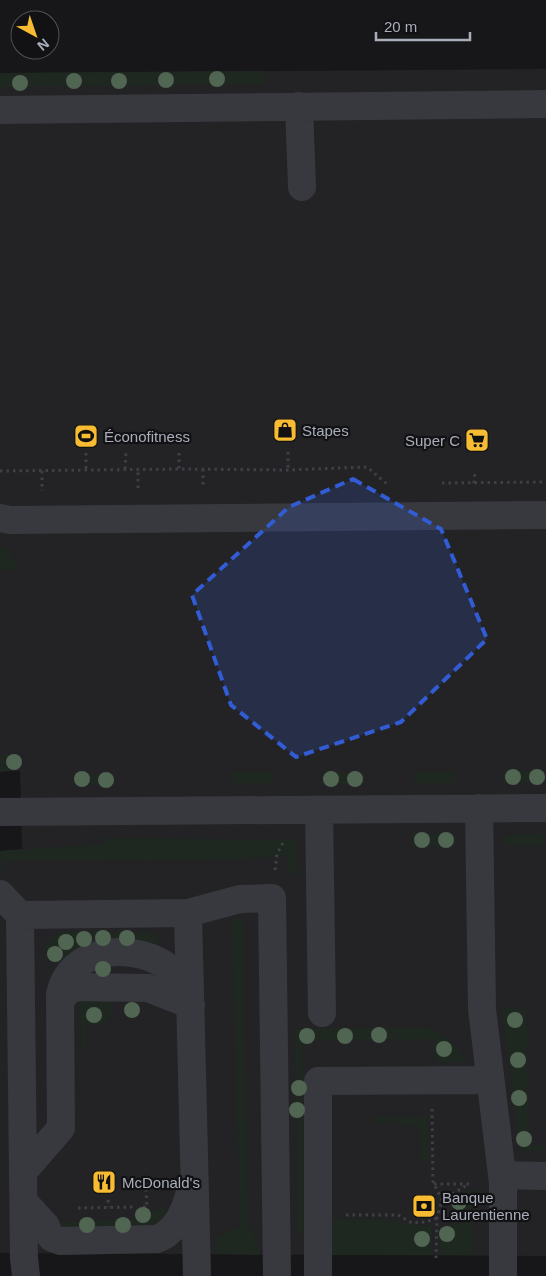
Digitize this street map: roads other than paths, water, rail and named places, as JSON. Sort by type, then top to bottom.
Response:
[{"type":"lane","points":[[0,110],[546,104]]},
{"type":"lane","points":[[300,106],[302,188]]},
{"type":"lane","points":[[0,518],[10,520],[546,516]]},
{"type":"lane","points":[[479,808],[482,1009],[504,1198],[503,1276]]},
{"type":"lane","points":[[10,812],[546,808]]},
{"type":"lane","points":[[309,810],[322,1012]]},
{"type":"lane","points":[[0,894],[20,915],[24,1258],[26,1276]]},
{"type":"lane","points":[[20,915],[188,913],[240,899],[272,898],[277,1276]]},
{"type":"lane","points":[[188,913],[197,1276]]},
{"type":"lane","points":[[23,1172],[61,1128],[60,1000],[63,982],[68,974],[82,963],[107,952],[138,954],[162,962],[168,968],[191,1005]]},
{"type":"lane","points":[[60,1000],[71,989],[77,987],[148,988],[191,1005]]},
{"type":"lane","points":[[318,1276],[318,1081],[489,1080]]},
{"type":"lane","points":[[24,1202],[46,1226],[48,1234],[60,1241],[157,1239],[172,1229],[183,1215],[194,1173]]},
{"type":"lane","points":[[502,1175],[546,1176]]},
{"type":"place","name":"Stapes","points":[[285,430]]},
{"type":"place","name":"Éconofitness","points":[[86,436]]},
{"type":"place","name":"Super C","points":[[477,440]]},
{"type":"place","name":"McDonald's","points":[[104,1182]]},
{"type":"place","name":"Banque Laurentienne","points":[[424,1206]]}]
